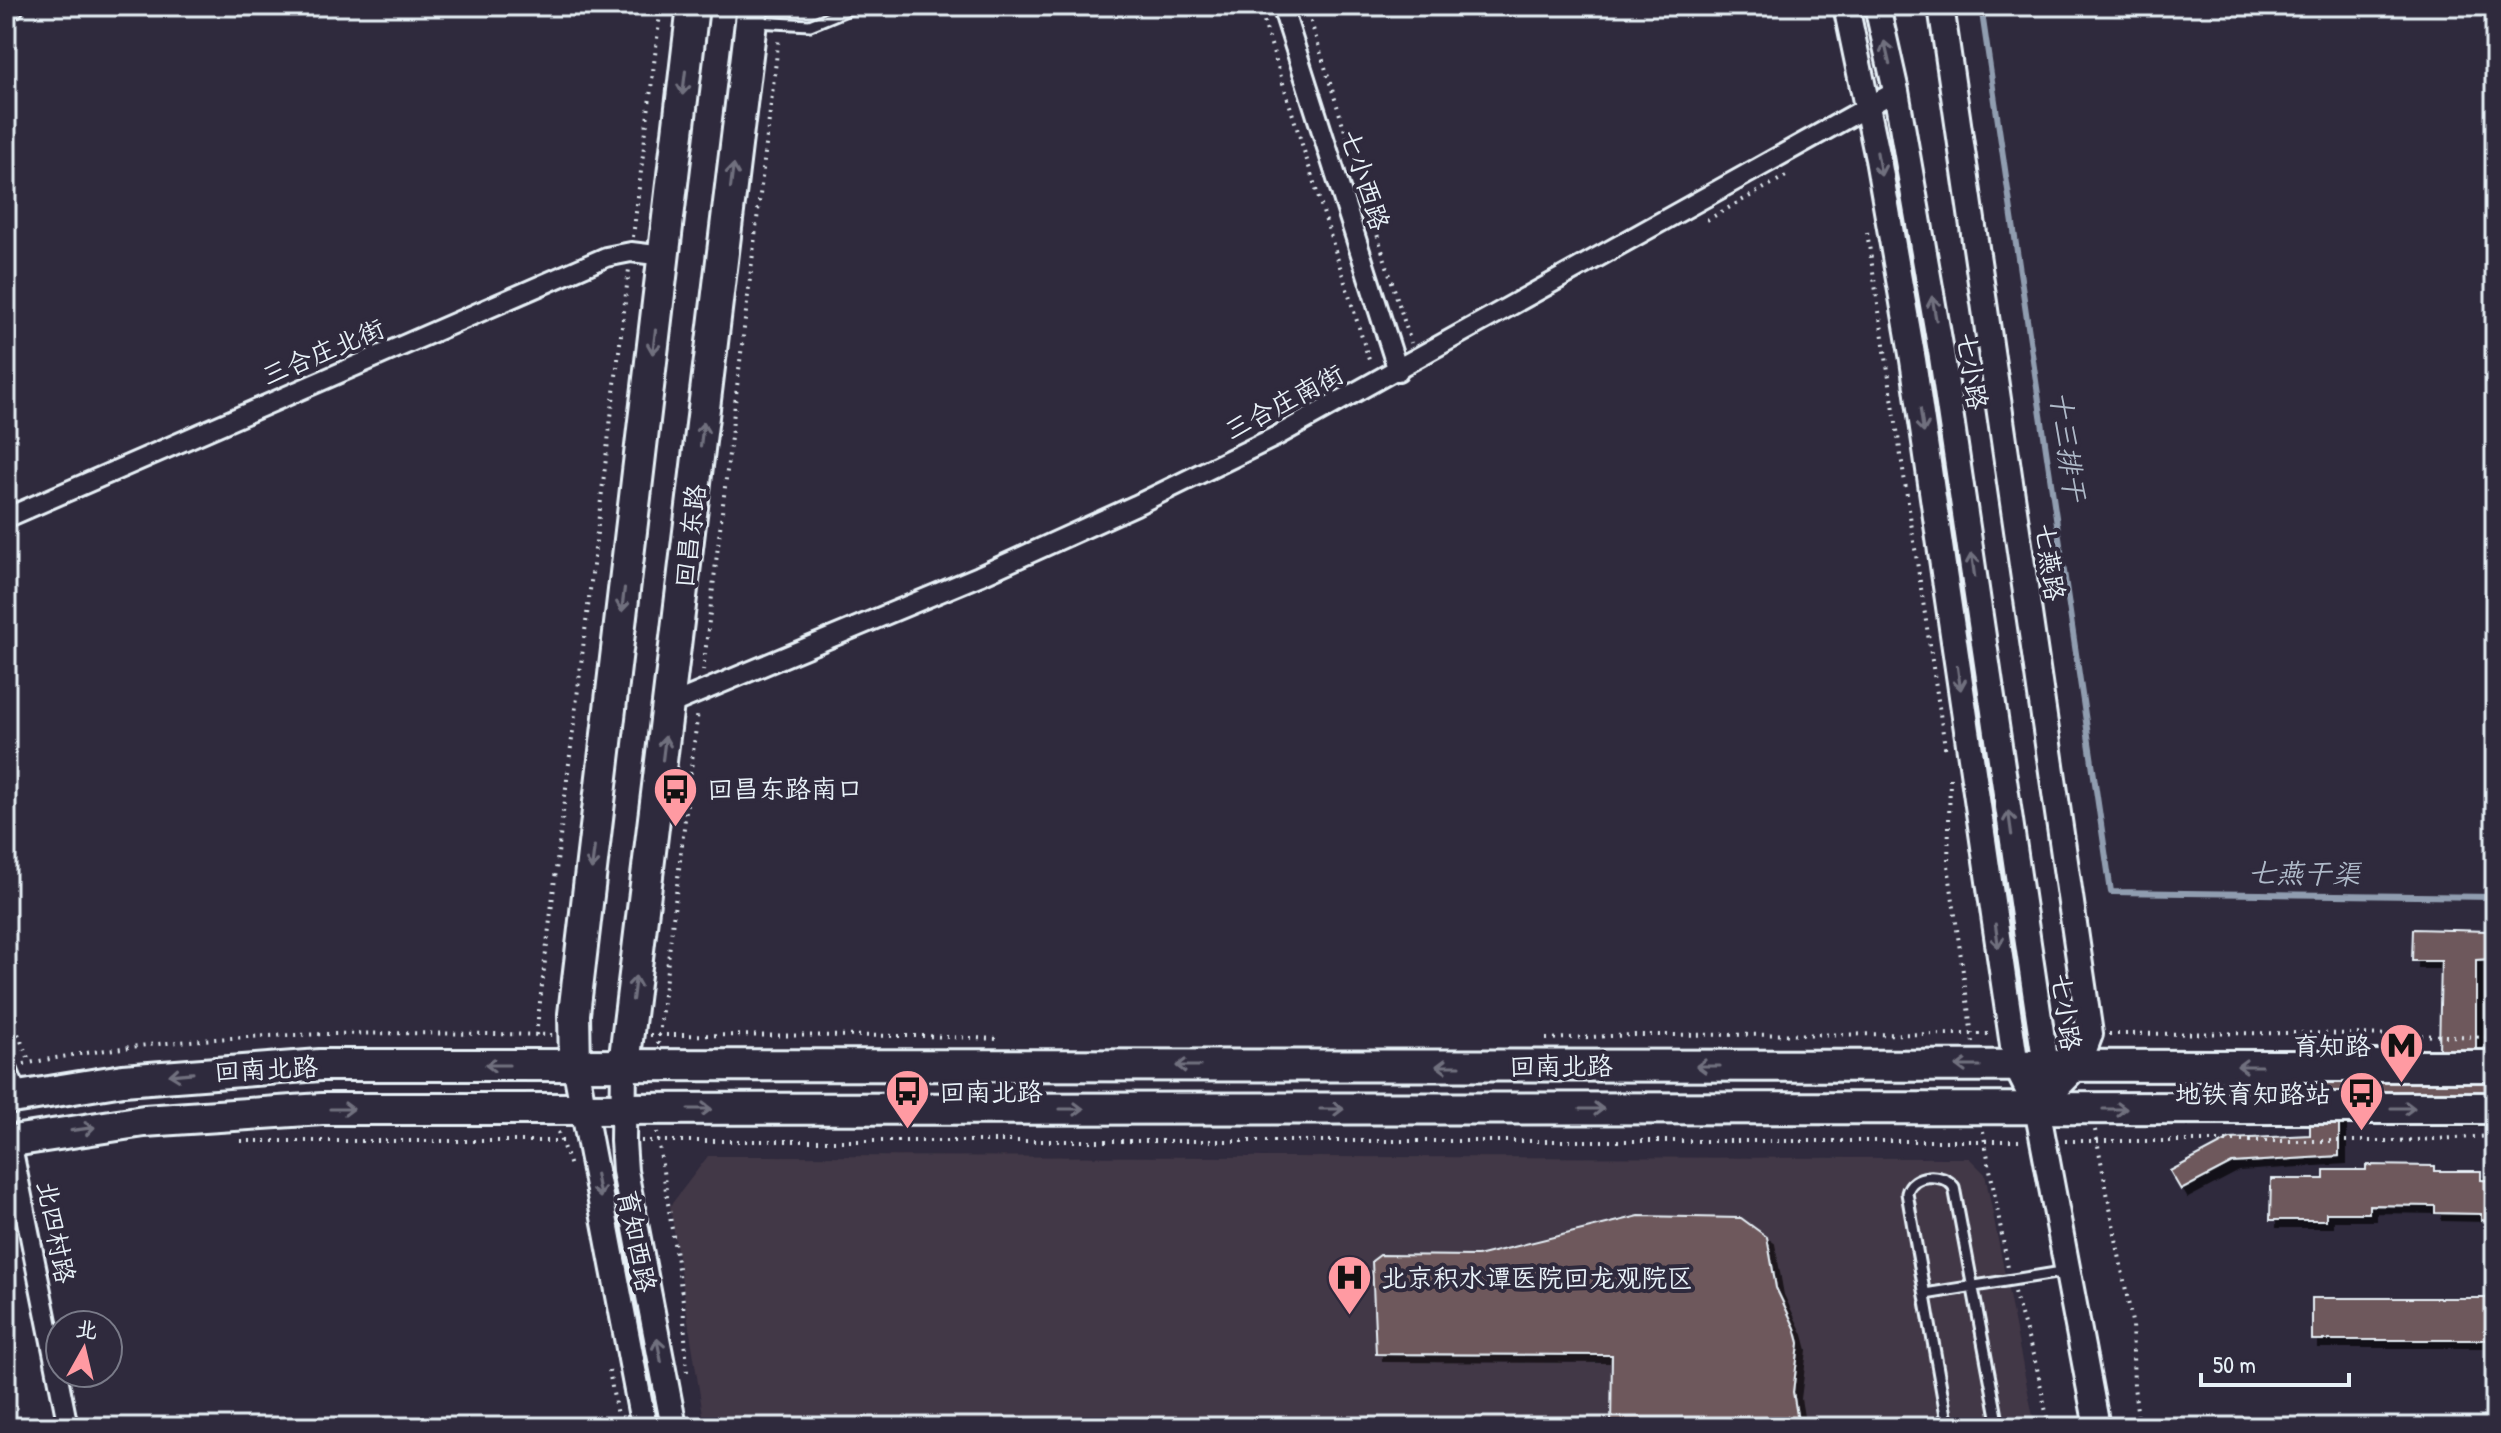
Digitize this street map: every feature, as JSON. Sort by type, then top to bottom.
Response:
[{"type":"main road","points":[[575,1065],[574,1014],[693,6]]},
{"type":"main road","name":"回昌东路","points":[[624,1065],[761,17]]},
{"type":"main road","name":"回南北路","points":[[12,1098],[123,1080],[278,1067],[2495,1066]]},
{"type":"main road","name":"回南北路","points":[[9,1142],[116,1125],[213,1115],[322,1109],[2495,1108]]},
{"type":"street","name":"七小西路","points":[[1282,6],[1398,371]]},
{"type":"street","name":"七小路","points":[[1846,6],[1868,106],[1913,360],[2031,1066]]},
{"type":"street","name":"七小路","points":[[1877,6],[1896,91],[1942,357],[2037,1108]]},
{"type":"street","name":"七燕路","points":[[1941,6],[2090,1034],[2078,1066],[2037,1108]]},
{"type":"street","name":"三合庄南街","points":[[669,705],[979,576],[1275,437],[1896,91]]},
{"type":"street","name":"三合庄北街","points":[[6,518],[606,257],[631,252],[664,256]]},
{"type":"street","name":"育知西路","points":[[575,1065],[644,1427]]},
{"type":"street","name":"育知西路","points":[[624,1065],[622,1109],[625,1171],[674,1427]]},
{"type":"street","points":[[6,1067],[12,1098]]},
{"type":"street","points":[[2037,1108],[2097,1427]]},
{"type":"street","name":"北四村路","points":[[9,1142],[68,1427]]},
{"type":"lane","points":[[761,17],[810,25],[856,6]]},
{"type":"lane","points":[[1948,1427],[1908,1188],[1915,1181],[1937,1176],[1947,1179],[1954,1187],[1999,1427]]},
{"type":"lane","points":[[1924,1292],[2067,1269]]},
{"type":"path","points":[[539,1003],[661,6]]},
{"type":"path","points":[[1259,6],[1365,346]]},
{"type":"path","points":[[1306,6],[1406,326]]},
{"type":"path","points":[[663,1000],[700,692],[761,17]]},
{"type":"path","points":[[1865,222],[1950,780],[1948,865],[1968,1007]]},
{"type":"path","points":[[6,1004],[30,1063]]},
{"type":"path","points":[[2122,1034],[2304,1033],[2495,1037]]},
{"type":"path","points":[[1533,1040],[1634,1035],[1963,1034]]},
{"type":"path","points":[[6,1067],[126,1047],[241,1037],[531,1035]]},
{"type":"path","points":[[685,1035],[1004,1039]]},
{"type":"path","points":[[2121,1141],[2395,1141],[2495,1136]]},
{"type":"path","points":[[228,1141],[538,1141]]},
{"type":"path","points":[[692,1141],[1975,1141]]},
{"type":"path","points":[[2103,1164],[2132,1322],[2139,1427]]},
{"type":"path","points":[[1989,1166],[2010,1278],[2037,1368],[2049,1427]]},
{"type":"path","points":[[664,1183],[683,1301],[689,1385]]},
{"type":"shaded area","name":"北京积水谭医院回龙观院区","points":[[708,1156],[1969,1158],[1985,1174],[2035,1427],[705,1427],[670,1206]]},
{"type":"building","name":"育知路","points":[[2413,929],[2489,931],[2490,959],[2476,960],[2476,1051],[2495,1051],[2495,1119],[2339,1117],[2339,1156],[2232,1163],[2181,1190],[2170,1171],[2230,1139],[2310,1135],[2310,1054],[2439,1051],[2441,961],[2412,961]]},
{"type":"building","points":[[2366,1165],[2435,1166],[2435,1171],[2481,1171],[2481,1180],[2495,1181],[2495,1221],[2481,1220],[2481,1214],[2435,1213],[2435,1206],[2369,1205],[2369,1213],[2326,1213],[2326,1220],[2270,1220],[2271,1179],[2324,1179],[2324,1170],[2366,1170]]},
{"type":"building","points":[[1639,1216],[1741,1218],[1767,1237],[1776,1288],[1799,1343],[1793,1392],[1799,1427],[1611,1427],[1612,1355],[1376,1354],[1372,1261],[1380,1255],[1477,1256]]},
{"type":"building","points":[[2312,1298],[2495,1298],[2495,1340],[2312,1340]]},
{"type":"building","points":[[2495,1426],[2495,1427],[2317,1427]]},
{"type":"waterway","name":"十三排干","points":[[1981,6],[2111,892],[2495,897]]},
{"type":"place","name":"回昌东路南口","points":[[676,828]]},
{"type":"place","name":"育知路","points":[[2402,1085]]},
{"type":"place","name":"回南北路","points":[[908,1131]]},
{"type":"place","name":"地铁育知路站","points":[[2362,1133]]},
{"type":"place","name":"北京积水谭医院回龙观院区","points":[[1350,1317]]},
{"type":"water label","name":"七燕干渠","points":[[2304,873]]}]
